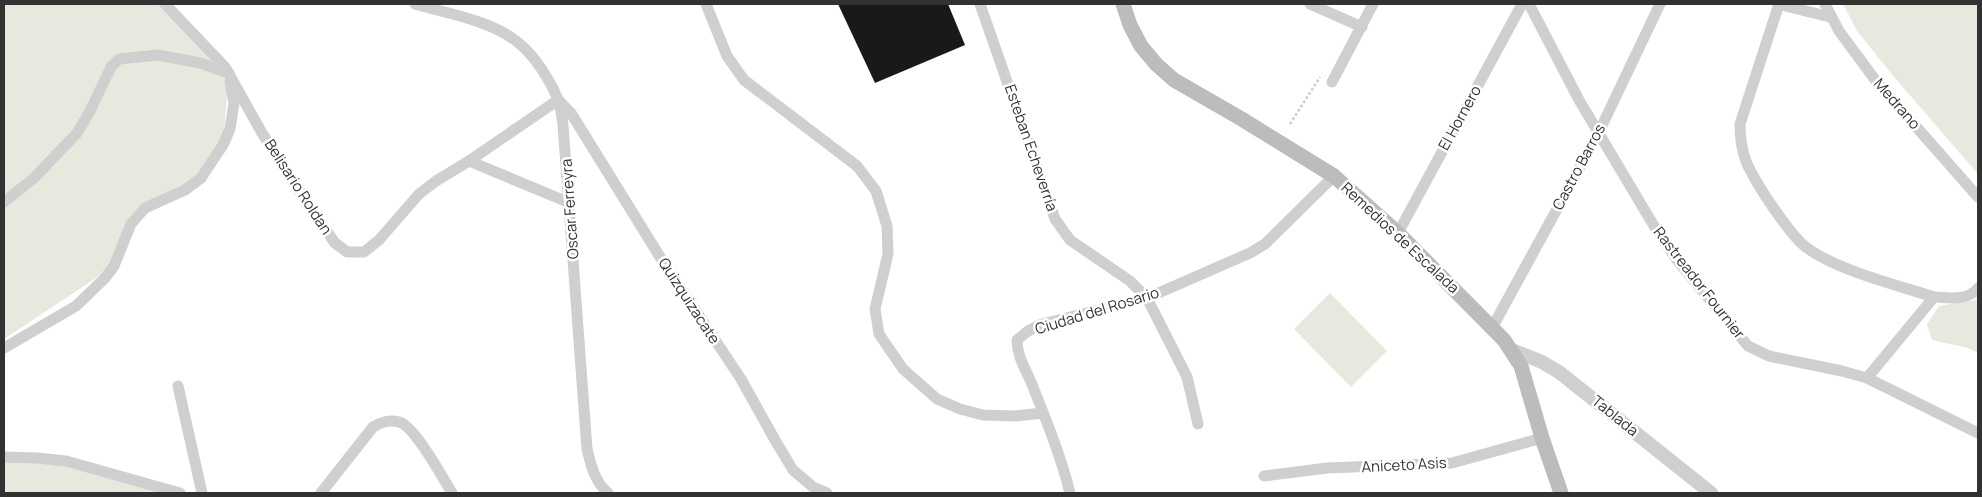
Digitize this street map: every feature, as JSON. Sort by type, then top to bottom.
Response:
[{"type":"main road","name":"Remedios de Escalada","points":[[1123,4],[1130,25],[1141,46],[1156,64],[1174,80],[1334,176],[1398,233],[1512,350],[1521,366],[1542,438],[1561,493]]},
{"type":"street","name":"Belisario Roldan","points":[[165,4],[229,73],[262,133],[310,207],[335,243],[347,252],[364,252],[380,240],[419,194],[469,161]]},
{"type":"street","name":"Oscar Ferreyra","points":[[415,4],[484,25],[512,38],[529,52],[543,72],[558,100],[563,125],[570,203],[587,449],[592,469],[608,493]]},
{"type":"street","points":[[706,4],[727,56],[744,80],[856,166],[876,191],[887,226],[888,254],[875,309],[879,334],[903,369],[937,400],[960,409],[983,415],[1015,416],[1043,413]]},
{"type":"street","name":"Esteban Echeverría","points":[[982,4],[1055,218],[1070,240],[1130,281],[1147,298],[1187,377],[1198,424]]},
{"type":"street","points":[[1310,4],[1362,27]]},
{"type":"street","points":[[1332,82],[1373,4]]},
{"type":"street","name":"El Hornero","points":[[1398,233],[1522,4]]},
{"type":"street","name":"Rastreador Fournier","points":[[1529,4],[1578,100],[1654,226],[1678,260],[1748,346],[1768,356],[1867,378],[1978,433]]},
{"type":"street","name":"Castro Barros","points":[[1492,328],[1598,134],[1660,4]]},
{"type":"street","points":[[1830,17],[1778,4],[1740,124],[1740,145],[1748,170],[1784,224],[1802,244],[1819,256],[1855,271],[1934,297],[1956,298],[1968,296],[1978,288]]},
{"type":"street","name":"Medrano","points":[[1825,4],[1830,17],[1876,81],[1978,197]]},
{"type":"street","points":[[4,202],[34,178],[76,133],[90,111],[111,66],[119,59],[158,55],[200,63],[229,73],[234,103],[230,129],[223,146],[201,178],[185,190],[145,208],[131,224],[114,266],[105,278],[76,306],[4,348]]},
{"type":"street","points":[[469,161],[558,100]]},
{"type":"street","name":"Quizquizacate","points":[[558,100],[571,113],[660,257],[740,379],[794,470],[813,487],[827,493]]},
{"type":"street","points":[[469,161],[570,203]]},
{"type":"street","name":"Ciudad del Rosario","points":[[1070,493],[1064,468],[1017,352],[1017,340],[1028,331],[1042,324],[1147,298],[1250,253],[1265,244],[1334,176]]},
{"type":"street","points":[[1867,378],[1934,297]]},
{"type":"street","name":"Tablada","points":[[1512,350],[1542,362],[1559,372],[1711,493]]},
{"type":"street","points":[[178,386],[202,493]]},
{"type":"street","points":[[321,493],[373,427],[383,421],[401,422],[414,433],[452,493]]},
{"type":"street","name":"Aniceto Asis","points":[[1264,476],[1327,468],[1452,463],[1542,438]]},
{"type":"street","points":[[4,457],[66,461],[180,493]]},
{"type":"path","points":[[1290,124],[1320,76],[1332,82]]},
{"type":"shaded area","points":[[4,4],[165,4],[229,73],[223,145],[185,190],[145,209],[114,266],[4,339]]},
{"type":"shaded area","points":[[1843,4],[1978,4],[1978,174],[1857,31]]},
{"type":"shaded area","points":[[1330,293],[1387,351],[1351,387],[1294,329]]},
{"type":"shaded area","points":[[1978,298],[1978,353],[1968,348],[1932,340],[1927,324],[1939,306],[1976,300]]},
{"type":"shaded area","points":[[4,456],[37,458],[180,493],[4,493]]},
{"type":"building","points":[[838,4],[948,4],[965,45],[875,83]]}]
